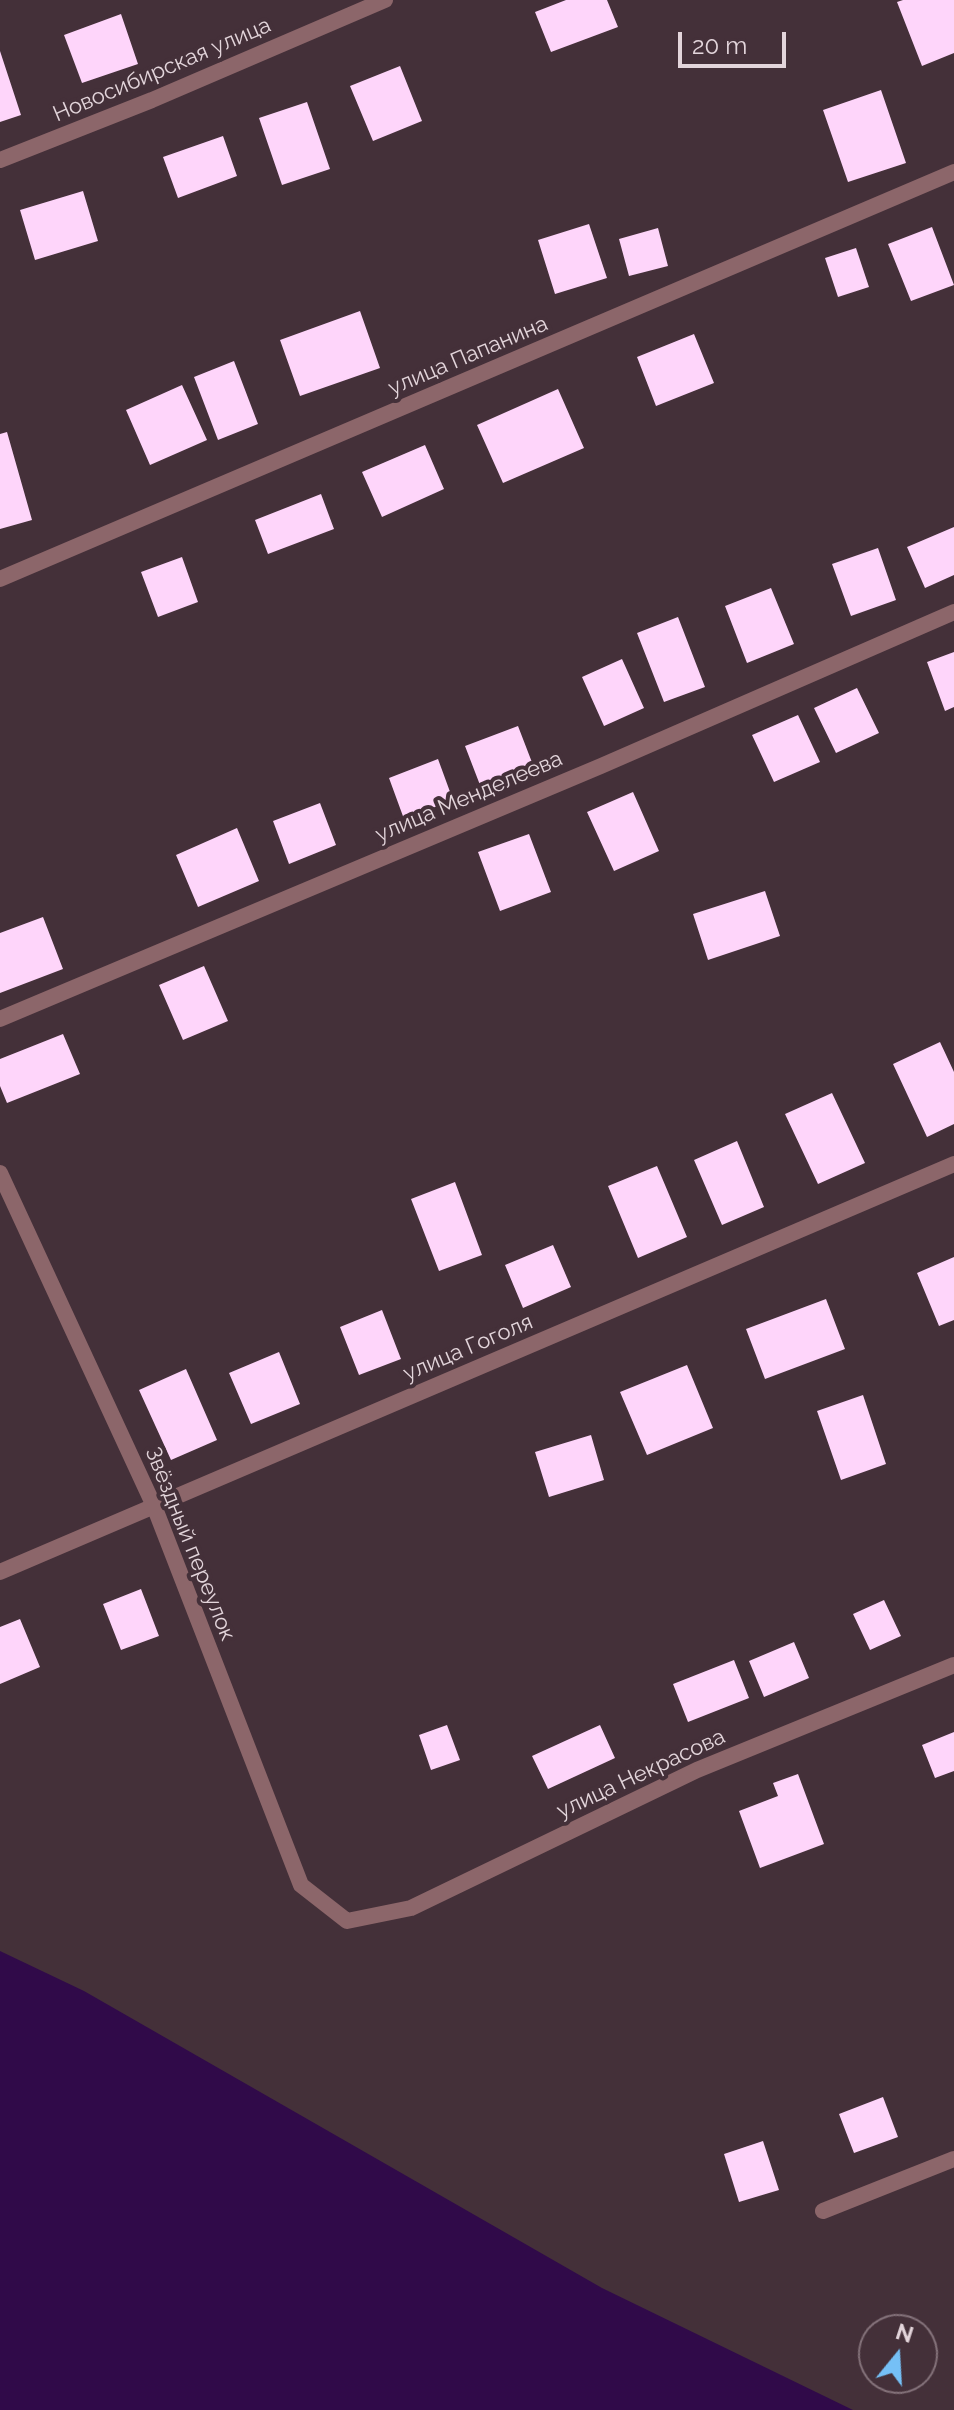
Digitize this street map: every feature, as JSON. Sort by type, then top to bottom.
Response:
[{"type":"street","name":"Новосибирская улица","points":[[0,160],[152,100],[385,0]]},
{"type":"street","name":"улица Папанина","points":[[0,579],[954,172]]},
{"type":"street","name":"улица Менделеева","points":[[0,1019],[601,766],[954,612]]},
{"type":"street","name":"улица Гоголя","points":[[0,1572],[954,1164]]},
{"type":"street","name":"Звёздный переулок","points":[[0,1173],[154,1506],[301,1885],[347,1921]]},
{"type":"street","name":"улица Некрасова","points":[[347,1921],[411,1908],[697,1770],[954,1665]]},
{"type":"street","points":[[823,2211],[954,2159]]},
{"type":"shaded area","points":[[0,1951],[84,1991],[602,2288],[853,2410],[0,2410]]},
{"type":"building","points":[[566,0],[607,0],[618,27],[551,52],[535,12]]},
{"type":"building","points":[[954,0],[954,53],[922,66],[897,2]]},
{"type":"building","points":[[121,14],[138,64],[82,83],[64,35]]},
{"type":"building","points":[[0,51],[21,115],[0,122]]},
{"type":"building","points":[[400,66],[422,121],[373,141],[350,86]]},
{"type":"building","points":[[881,90],[906,163],[848,182],[823,110]]},
{"type":"building","points":[[307,102],[330,169],[282,185],[259,118]]},
{"type":"building","points":[[223,136],[237,176],[178,198],[163,157]]},
{"type":"building","points":[[83,191],[98,241],[35,260],[20,210]]},
{"type":"building","points":[[589,224],[607,278],[555,294],[538,240]]},
{"type":"building","points":[[932,227],[954,285],[911,301],[888,244]]},
{"type":"building","points":[[658,228],[668,266],[629,276],[619,239]]},
{"type":"building","points":[[856,248],[869,287],[838,297],[825,258]]},
{"type":"building","points":[[360,311],[380,368],[300,396],[280,340]]},
{"type":"building","points":[[694,334],[714,383],[656,406],[637,357]]},
{"type":"building","points":[[234,361],[258,424],[218,440],[194,377]]},
{"type":"building","points":[[182,385],[207,440],[150,465],[126,410]]},
{"type":"building","points":[[558,389],[584,448],[503,483],[477,425]]},
{"type":"building","points":[[7,432],[32,520],[0,529],[0,434]]},
{"type":"building","points":[[425,445],[444,489],[382,517],[362,472]]},
{"type":"building","points":[[321,494],[334,529],[268,554],[255,520]]},
{"type":"building","points":[[954,527],[954,575],[925,588],[907,547]]},
{"type":"building","points":[[878,548],[896,600],[851,616],[832,564]]},
{"type":"building","points":[[182,557],[198,602],[158,617],[141,572]]},
{"type":"building","points":[[771,588],[794,644],[747,663],[725,606]]},
{"type":"building","points":[[678,617],[705,687],[664,702],[637,633]]},
{"type":"building","points":[[954,652],[954,707],[945,711],[927,662]]},
{"type":"building","points":[[622,659],[644,708],[604,726],[582,677]]},
{"type":"building","points":[[857,688],[879,733],[836,753],[814,708]]},
{"type":"building","points":[[798,715],[820,762],[774,782],[752,735]]},
{"type":"building","points":[[518,726],[533,765],[480,785],[465,746]]},
{"type":"building","points":[[438,759],[453,800],[404,819],[389,778]]},
{"type":"building","points":[[633,792],[659,851],[614,871],[587,812]]},
{"type":"building","points":[[320,803],[336,845],[289,864],[273,821]]},
{"type":"building","points":[[237,828],[259,881],[198,907],[176,855]]},
{"type":"building","points":[[529,834],[551,892],[500,911],[478,852]]},
{"type":"building","points":[[765,891],[780,936],[708,960],[693,914]]},
{"type":"building","points":[[43,917],[63,969],[0,993],[0,933]]},
{"type":"building","points":[[204,966],[228,1021],[183,1040],[159,985]]},
{"type":"building","points":[[63,1034],[80,1074],[7,1103],[0,1086],[0,1059]]},
{"type":"building","points":[[940,1042],[954,1072],[954,1124],[927,1137],[893,1064]]},
{"type":"building","points":[[832,1093],[865,1163],[818,1184],[785,1114]]},
{"type":"building","points":[[737,1141],[764,1207],[722,1225],[694,1160]]},
{"type":"building","points":[[657,1166],[687,1237],[638,1258],[608,1186]]},
{"type":"building","points":[[455,1182],[482,1255],[439,1271],[411,1199]]},
{"type":"building","points":[[553,1245],[571,1287],[523,1308],[505,1265]]},
{"type":"building","points":[[954,1257],[954,1320],[939,1326],[917,1273]]},
{"type":"building","points":[[826,1299],[845,1349],[765,1379],[746,1329]]},
{"type":"building","points":[[382,1310],[401,1359],[359,1375],[340,1327]]},
{"type":"building","points":[[279,1352],[300,1404],[251,1424],[229,1373]]},
{"type":"building","points":[[687,1365],[713,1428],[647,1455],[620,1392]]},
{"type":"building","points":[[186,1369],[217,1440],[171,1460],[139,1390]]},
{"type":"building","points":[[863,1395],[886,1464],[841,1480],[817,1411]]},
{"type":"building","points":[[591,1435],[604,1480],[549,1497],[535,1452]]},
{"type":"building","points":[[141,1589],[159,1636],[121,1650],[103,1604]]},
{"type":"building","points":[[884,1600],[901,1636],[870,1650],[853,1614]]},
{"type":"building","points":[[20,1619],[40,1667],[0,1684],[0,1627]]},
{"type":"building","points":[[794,1642],[809,1678],[764,1697],[749,1661]]},
{"type":"building","points":[[734,1660],[749,1698],[688,1722],[673,1684]]},
{"type":"building","points":[[447,1725],[460,1760],[431,1770],[419,1735]]},
{"type":"building","points":[[600,1725],[615,1758],[548,1789],[532,1756]]},
{"type":"building","points":[[954,1732],[954,1771],[935,1778],[922,1745]]},
{"type":"building","points":[[798,1774],[824,1844],[760,1868],[739,1811],[778,1796],[773,1783]]},
{"type":"building","points":[[883,2097],[898,2137],[854,2153],[839,2114]]},
{"type":"building","points":[[763,2141],[779,2190],[739,2202],[724,2154]]}]
